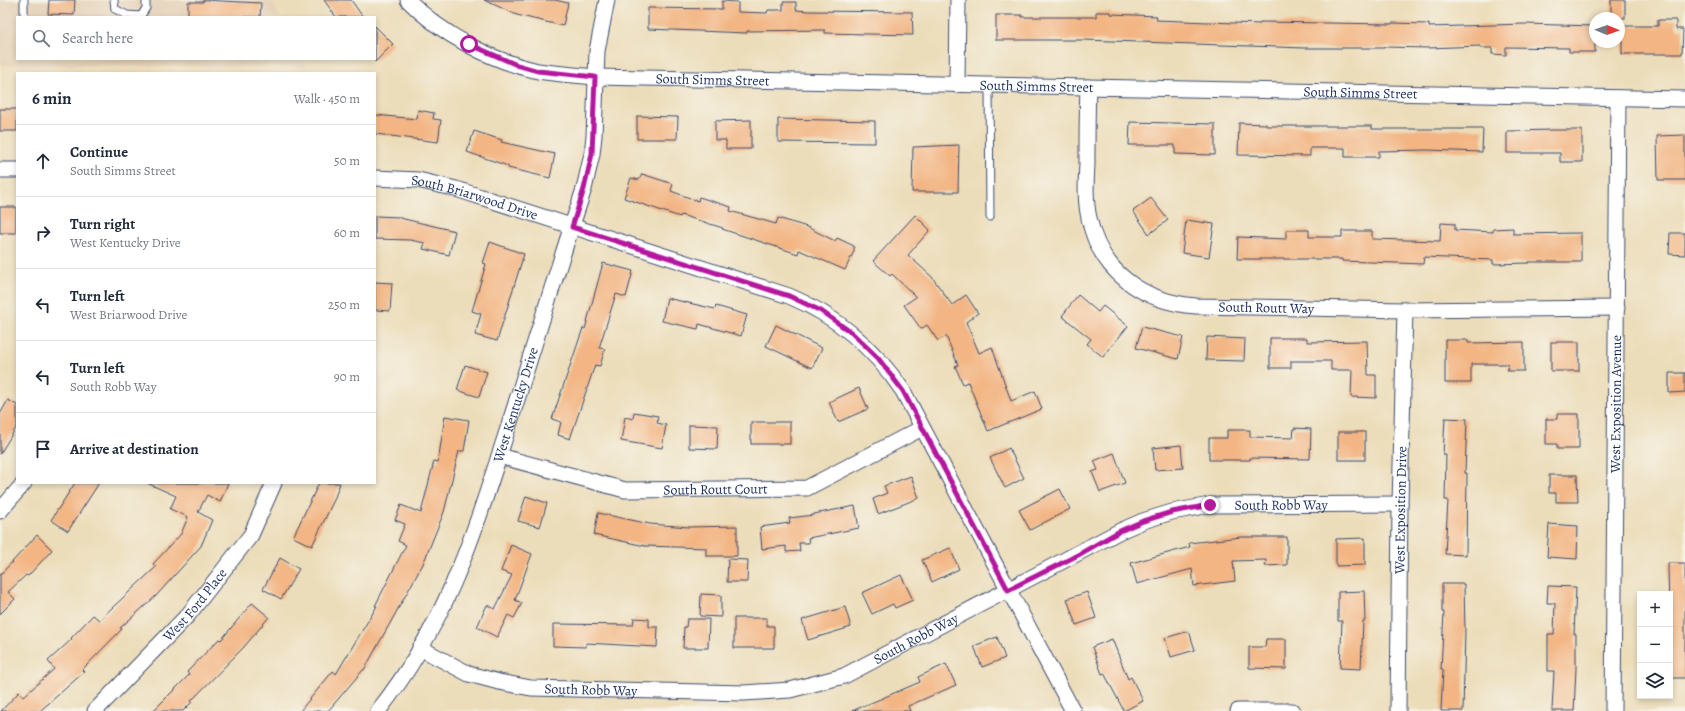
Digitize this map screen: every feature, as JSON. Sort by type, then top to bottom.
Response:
[{"type":"street","name":"South Simms Street","points":[[408,0],[444,30],[495,56],[538,71],[595,77],[1685,99]]},
{"type":"street","name":"West Kentucky Drive","points":[[378,711],[404,676],[448,597],[478,524],[584,189],[592,154],[598,44],[607,0]]},
{"type":"street","points":[[956,85],[958,0]]},
{"type":"street","name":"South Routt Way","points":[[1088,87],[1086,191],[1089,219],[1098,245],[1119,273],[1136,288],[1160,300],[1180,304],[1405,310],[1617,308]]},
{"type":"street","name":"West Exposition Avenue","points":[[1613,711],[1618,98]]},
{"type":"street","points":[[0,170],[16,170]]},
{"type":"street","name":"South Briarwood Drive","points":[[376,178],[401,178],[435,183],[789,296],[821,311],[852,333],[878,358],[903,391],[1073,711]]},
{"type":"street","name":"West Exposition Drive","points":[[1398,711],[1400,504],[1405,310]]},
{"type":"street","name":"South Routt Court","points":[[499,456],[625,490],[807,488],[922,428]]},
{"type":"street","points":[[0,511],[23,484]]},
{"type":"street","name":"West Ford Place","points":[[95,711],[188,615],[251,535],[274,484]]},
{"type":"street","name":"South Robb Way","points":[[420,648],[469,674],[531,688],[744,693],[790,690],[844,676],[1078,555],[1120,531],[1143,521],[1172,512],[1210,505],[1400,504]]},
{"type":"street","points":[[1238,711],[1292,711]]},
{"type":"lane","points":[[24,0],[24,16]]},
{"type":"lane","points":[[114,0],[115,9],[126,15],[142,16],[146,8],[146,0]]},
{"type":"lane","points":[[989,85],[990,217]]},
{"type":"shaded area","points":[[0,0],[271,0],[279,16],[16,16],[16,60],[304,60],[307,67],[0,65]]},
{"type":"building","points":[[49,0],[75,0],[74,15],[48,14]]},
{"type":"building","points":[[203,0],[261,3],[260,16],[188,16],[188,2],[203,2]]},
{"type":"building","points":[[324,0],[351,0],[362,16],[335,16]]},
{"type":"building","points":[[484,0],[555,0],[568,3],[563,26],[517,15]]},
{"type":"building","points":[[1611,0],[1625,0],[1625,12],[1611,12]]},
{"type":"building","points":[[722,1],[738,2],[738,12],[767,13],[768,10],[783,10],[783,2],[796,2],[796,10],[912,12],[913,35],[825,33],[825,30],[747,31],[747,33],[648,29],[648,8],[722,9]]},
{"type":"building","points":[[1096,12],[1111,12],[1111,14],[1157,16],[1156,20],[1260,24],[1260,22],[1392,23],[1429,24],[1429,27],[1524,24],[1589,26],[1589,48],[1595,48],[1595,52],[1569,52],[1569,48],[1506,47],[1506,55],[1492,54],[1492,48],[1480,48],[1480,46],[1428,48],[1304,48],[1084,40],[996,40],[996,15],[1022,15],[1022,17],[1096,17]]},
{"type":"building","points":[[1658,20],[1676,20],[1676,29],[1683,29],[1682,54],[1622,54],[1622,48],[1625,48],[1625,26],[1658,26]]},
{"type":"building","points":[[376,27],[393,44],[375,62],[376,60]]},
{"type":"building","points":[[0,109],[16,109],[16,131],[0,131]]},
{"type":"building","points":[[418,110],[434,113],[433,119],[441,120],[438,142],[376,134],[376,115],[417,119]]},
{"type":"building","points":[[637,116],[678,117],[677,139],[637,139]]},
{"type":"building","points":[[778,119],[875,121],[875,143],[778,142]]},
{"type":"building","points":[[751,120],[751,149],[726,149],[726,140],[715,140],[715,121]]},
{"type":"building","points":[[1130,122],[1215,124],[1215,155],[1175,154],[1175,145],[1129,145]]},
{"type":"building","points":[[1239,123],[1266,124],[1266,126],[1372,126],[1372,129],[1483,129],[1482,152],[1427,150],[1379,151],[1379,157],[1345,157],[1345,148],[1310,148],[1310,156],[1238,155]]},
{"type":"building","points":[[1582,130],[1582,162],[1560,162],[1560,153],[1507,153],[1507,131]]},
{"type":"building","points":[[474,131],[502,140],[501,142],[555,154],[550,178],[508,168],[508,166],[467,152]]},
{"type":"building","points":[[1685,135],[1685,180],[1658,180],[1657,136]]},
{"type":"building","points":[[959,145],[958,192],[912,192],[913,147]]},
{"type":"building","points":[[642,174],[673,184],[671,191],[698,201],[699,197],[731,207],[730,211],[776,224],[778,218],[807,227],[835,241],[837,238],[854,246],[854,251],[845,270],[799,250],[798,254],[722,229],[723,228],[681,215],[680,217],[624,198],[631,178],[639,180]]},
{"type":"building","points":[[1151,198],[1168,220],[1149,234],[1133,211]]},
{"type":"building","points":[[0,207],[16,207],[16,233],[0,233]]},
{"type":"building","points":[[915,215],[930,230],[908,255],[932,277],[952,305],[966,295],[978,313],[966,322],[979,353],[992,347],[1011,401],[1035,391],[1042,409],[988,431],[968,382],[963,384],[955,366],[958,365],[946,336],[938,341],[927,325],[921,329],[904,305],[916,297],[892,274],[890,276],[873,261]]},
{"type":"building","points":[[376,216],[400,217],[455,231],[449,255],[423,249],[425,243],[410,240],[376,239]]},
{"type":"building","points":[[1186,220],[1214,224],[1209,257],[1182,253]]},
{"type":"building","points":[[1441,223],[1455,224],[1455,230],[1493,232],[1493,229],[1513,228],[1513,234],[1581,233],[1581,262],[1493,264],[1493,260],[1424,257],[1423,264],[1342,261],[1342,259],[1237,259],[1238,237],[1286,239],[1286,230],[1309,230],[1309,237],[1342,237],[1342,231],[1372,231],[1372,239],[1440,241]]},
{"type":"building","points":[[1670,233],[1685,233],[1685,255],[1669,254]]},
{"type":"building","points":[[490,242],[524,254],[497,341],[475,335],[481,314],[472,311],[486,264],[483,263]]},
{"type":"building","points":[[603,263],[633,271],[626,297],[616,294],[599,348],[605,349],[600,366],[595,365],[570,439],[558,435],[561,422],[552,419],[583,328],[585,329]]},
{"type":"building","points":[[376,282],[392,283],[390,311],[376,310]]},
{"type":"building","points":[[1078,295],[1098,312],[1103,306],[1128,326],[1103,357],[1087,344],[1091,339],[1062,316]]},
{"type":"building","points":[[667,298],[715,309],[716,306],[747,315],[741,336],[699,324],[698,329],[662,321]]},
{"type":"building","points":[[776,325],[822,348],[812,368],[766,346]]},
{"type":"building","points":[[1142,327],[1183,337],[1178,359],[1136,348]]},
{"type":"building","points":[[1207,337],[1245,339],[1244,361],[1206,360]]},
{"type":"building","points":[[1270,338],[1307,338],[1307,342],[1367,341],[1368,375],[1376,375],[1376,398],[1351,397],[1352,370],[1331,370],[1331,361],[1291,361],[1291,368],[1270,368]]},
{"type":"building","points":[[1445,340],[1468,340],[1468,343],[1524,342],[1524,371],[1508,371],[1507,364],[1471,364],[1471,383],[1445,383]]},
{"type":"building","points":[[1551,342],[1579,342],[1579,371],[1551,371]]},
{"type":"building","points":[[465,365],[487,372],[479,397],[457,390]]},
{"type":"building","points":[[1669,373],[1685,373],[1685,392],[1669,393]]},
{"type":"building","points":[[859,388],[868,409],[838,422],[829,402]]},
{"type":"building","points":[[8,400],[16,404],[16,428],[0,454],[0,414]]},
{"type":"building","points":[[634,412],[658,416],[657,423],[666,425],[662,448],[621,441],[625,417],[633,419]]},
{"type":"building","points":[[1557,414],[1579,414],[1579,449],[1557,449],[1557,444],[1546,444],[1546,419],[1557,419]]},
{"type":"building","points":[[445,416],[469,420],[464,451],[459,451],[444,512],[423,564],[364,670],[328,711],[300,711],[333,671],[336,674],[377,606],[375,606],[406,545],[398,541],[405,524],[395,520],[401,505],[421,513],[434,461],[438,462]]},
{"type":"building","points":[[1445,418],[1467,419],[1465,473],[1467,473],[1466,555],[1445,554],[1448,500],[1445,500],[1446,455],[1443,455]]},
{"type":"building","points":[[751,422],[790,422],[790,444],[751,444]]},
{"type":"building","points":[[689,425],[718,426],[717,449],[689,448]]},
{"type":"building","points":[[1294,428],[1311,429],[1310,459],[1250,458],[1250,460],[1209,460],[1209,438],[1227,438],[1227,430],[1250,430],[1250,437],[1293,438]]},
{"type":"building","points":[[1338,432],[1365,432],[1365,460],[1338,460]]},
{"type":"building","points":[[1181,445],[1183,468],[1155,470],[1153,448]]},
{"type":"building","points":[[1009,448],[1024,478],[1005,488],[990,458]]},
{"type":"building","points":[[1114,453],[1125,483],[1100,492],[1092,472],[1098,470],[1094,461]]},
{"type":"building","points":[[1549,475],[1577,475],[1578,502],[1556,502],[1556,493],[1549,493]]},
{"type":"building","points":[[911,476],[919,498],[878,514],[873,499],[887,493],[884,486]]},
{"type":"building","points":[[74,484],[98,484],[68,531],[51,520]]},
{"type":"building","points":[[149,484],[228,484],[220,502],[207,495],[198,512],[212,520],[201,546],[156,596],[120,628],[122,629],[82,670],[84,672],[40,711],[1,711],[19,692],[23,697],[54,669],[48,661],[72,639],[71,638],[93,615],[99,620],[156,567],[153,564],[181,534],[188,517],[170,509],[176,496]]},
{"type":"building","points":[[319,484],[340,484],[334,500],[312,546],[293,537]]},
{"type":"building","points":[[1060,489],[1070,509],[1030,530],[1019,510]]},
{"type":"building","points":[[526,496],[547,503],[540,527],[518,521]]},
{"type":"building","points":[[855,506],[859,528],[808,538],[809,543],[799,543],[800,551],[786,552],[786,546],[762,549],[760,527],[790,523],[789,518],[814,515]]},
{"type":"building","points":[[598,513],[650,524],[689,527],[737,526],[737,556],[706,556],[706,548],[645,546],[594,535]]},
{"type":"building","points":[[1549,524],[1578,526],[1577,559],[1547,557]]},
{"type":"building","points":[[37,535],[52,550],[28,576],[26,575],[8,592],[15,599],[0,614],[0,575]]},
{"type":"building","points":[[1241,537],[1287,537],[1287,565],[1265,566],[1266,560],[1233,561],[1235,581],[1194,586],[1192,569],[1137,584],[1131,563],[1190,547],[1189,543]]},
{"type":"building","points":[[1365,538],[1365,565],[1336,566],[1336,539]]},
{"type":"building","points":[[511,545],[532,554],[515,600],[522,603],[514,618],[508,615],[497,637],[477,627],[487,605],[495,609],[512,575],[501,571]]},
{"type":"building","points":[[950,548],[959,569],[932,582],[922,560]]},
{"type":"building","points":[[280,558],[299,569],[281,599],[263,589]]},
{"type":"building","points":[[728,559],[748,560],[747,582],[727,582]]},
{"type":"building","points":[[1668,563],[1685,563],[1685,678],[1673,678],[1673,591],[1668,591]]},
{"type":"building","points":[[901,575],[913,600],[895,608],[893,604],[872,614],[862,593]]},
{"type":"building","points":[[1442,584],[1464,584],[1465,632],[1463,711],[1441,711],[1443,669],[1441,669],[1444,612],[1442,612]]},
{"type":"building","points":[[1548,586],[1576,587],[1574,634],[1576,634],[1576,668],[1574,711],[1552,711],[1554,671],[1548,671],[1548,634],[1554,634],[1555,603],[1547,603]]},
{"type":"building","points":[[1364,591],[1365,621],[1363,621],[1361,669],[1340,668],[1342,621],[1338,621],[1338,592]]},
{"type":"building","points":[[1087,592],[1096,618],[1076,625],[1067,599]]},
{"type":"building","points":[[701,594],[721,595],[721,617],[700,616]]},
{"type":"building","points":[[252,603],[269,617],[244,647],[183,711],[153,711],[189,675],[187,672],[219,639],[221,640]]},
{"type":"building","points":[[845,607],[851,627],[808,640],[802,620]]},
{"type":"building","points":[[634,618],[649,619],[649,627],[658,627],[657,647],[586,643],[586,647],[553,646],[553,624],[633,625]]},
{"type":"building","points":[[734,618],[767,618],[767,626],[774,626],[774,648],[734,648]]},
{"type":"building","points":[[687,619],[709,619],[708,648],[683,648],[684,627],[686,627]]},
{"type":"building","points":[[1189,631],[1195,650],[1171,657],[1165,638]]},
{"type":"building","points":[[997,637],[1005,658],[982,667],[974,646]]},
{"type":"building","points":[[1112,639],[1128,679],[1131,677],[1143,701],[1124,711],[1104,673],[1102,674],[1092,647]]},
{"type":"building","points":[[1266,639],[1286,639],[1286,669],[1249,668],[1249,647],[1265,647]]},
{"type":"building","points":[[946,664],[956,685],[908,706],[910,711],[852,711],[920,682],[918,677]]},
{"type":"route","points":[[469,44],[517,65],[538,71],[595,77],[595,112],[592,154],[584,189],[572,227],[805,302],[836,320],[878,358],[891,373],[903,391],[1008,590],[1078,555],[1120,531],[1143,521],[1172,512],[1210,505]]}]
